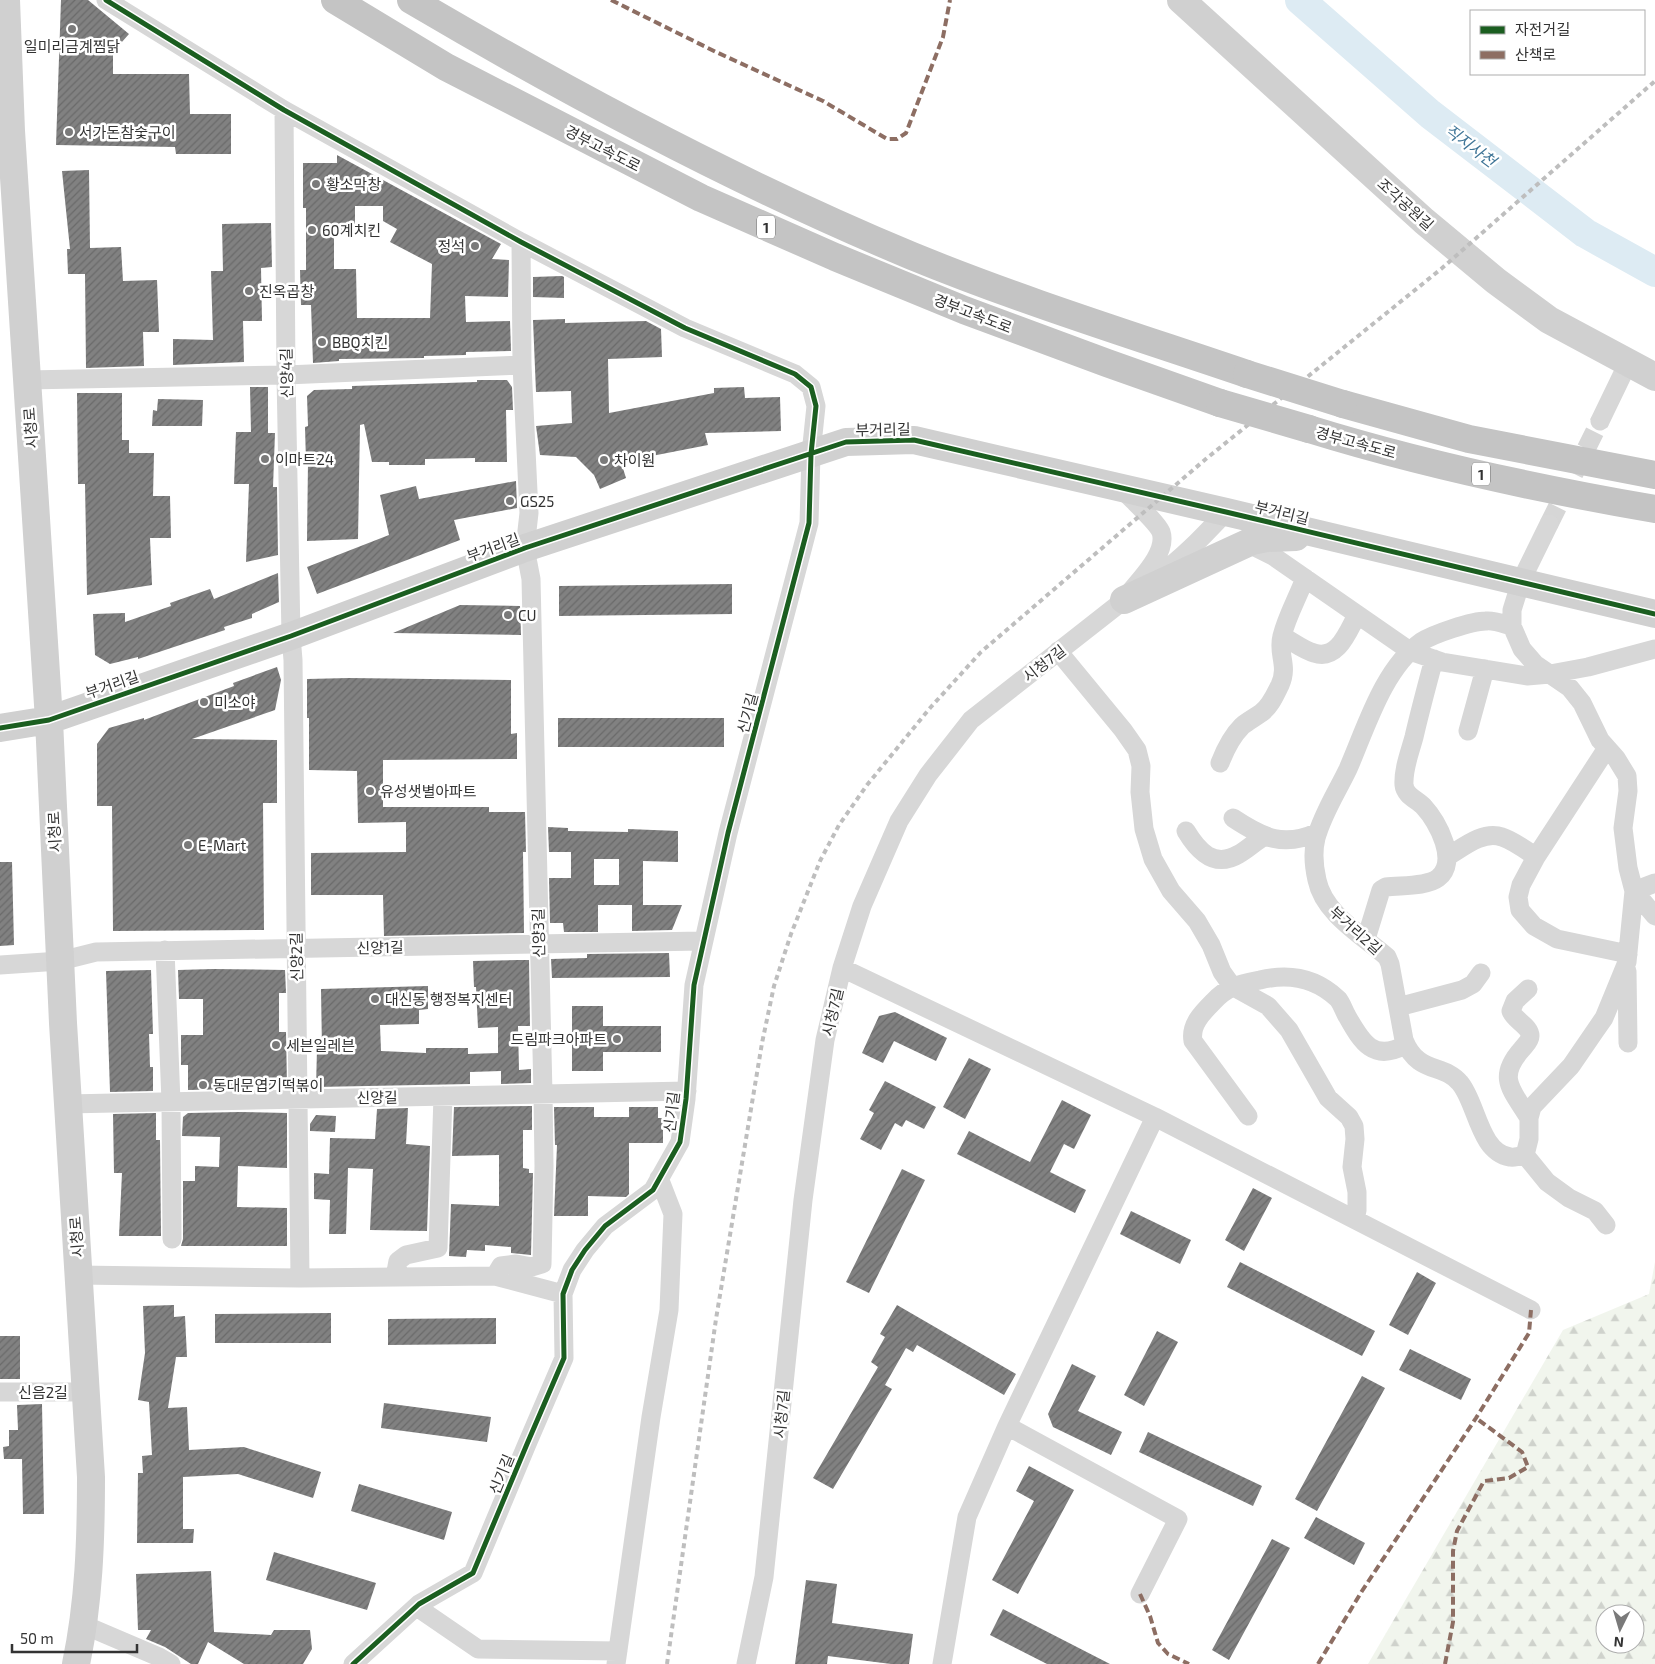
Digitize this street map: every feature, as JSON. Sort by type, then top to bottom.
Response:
[{"type":"highway","name":"경부고속도로","points":[[335,0],[446,67],[701,198],[835,257],[964,310],[1107,363],[1220,402],[1342,440],[1588,498],[1655,509]]},
{"type":"highway","name":"1","points":[[410,0],[629,122],[759,188],[912,256],[1023,298],[1247,374],[1343,404],[1469,439],[1655,475]]},
{"type":"street","name":"시청로","points":[[6,0],[11,131],[49,720],[67,1104],[91,1477],[90,1549],[84,1625],[76,1664]]},
{"type":"street","name":"신기길","points":[[106,0],[284,110],[521,242],[685,328],[795,374],[811,387],[816,406],[811,454],[809,522],[728,833],[702,941],[694,985],[680,1142],[653,1190],[605,1226],[585,1250],[572,1270],[563,1294],[564,1358],[473,1573],[419,1604],[353,1664]]},
{"type":"street","name":"조각공원길","points":[[1181,0],[1424,221],[1496,280],[1550,320],[1655,377]]},
{"type":"street","name":"신양4길","points":[[284,110],[286,375],[292,636]]},
{"type":"street","points":[[521,242],[522,365],[529,513],[526,548]]},
{"type":"street","points":[[1600,421],[1628,364]]},
{"type":"street","points":[[27,380],[286,375],[522,365]]},
{"type":"street","name":"부거리길","points":[[0,728],[49,720],[292,636],[526,548],[846,442],[914,440],[1655,614]]},
{"type":"street","points":[[1121,488],[1160,532],[1162,543],[1160,554],[1124,600]]},
{"type":"street","name":"시청7길","points":[[746,1664],[764,1577],[803,1200],[825,1040],[842,968],[862,906],[899,821],[928,775],[971,720],[1124,600],[1178,561],[1226,512]]},
{"type":"street","points":[[1549,524],[1521,582],[1512,610],[1512,626],[1522,649],[1535,664],[1570,688],[1582,703],[1600,740],[1616,758],[1627,776],[1628,791],[1624,828],[1628,868],[1634,891],[1628,958],[1628,1043]]},
{"type":"street","points":[[1124,600],[1247,542],[1293,536],[1337,539]]},
{"type":"street","points":[[1247,542],[1273,556],[1410,651],[1434,659],[1527,676],[1588,667],[1653,650]]},
{"type":"street","name":"신양3길","points":[[495,1276],[500,1266],[516,1264],[532,1267],[542,1264],[543,1094],[538,944],[531,579],[526,548]]},
{"type":"street","points":[[1220,762],[1236,733],[1247,722],[1263,712],[1271,703],[1281,683],[1285,670],[1281,647],[1282,636],[1305,578]]},
{"type":"street","points":[[1282,636],[1314,653],[1325,654],[1335,650],[1342,642],[1357,615]]},
{"type":"street","name":"부거리2길","points":[[1512,626],[1487,620],[1470,624],[1436,634],[1422,641],[1410,651],[1399,664],[1379,697],[1347,771],[1322,819],[1314,855],[1317,880],[1324,900],[1342,920],[1386,957],[1390,964],[1408,1050],[1420,1063],[1452,1075],[1461,1083],[1489,1143],[1497,1152],[1511,1157],[1525,1155]]},
{"type":"street","name":"신양2길","points":[[292,636],[294,660],[300,1278]]},
{"type":"street","points":[[1058,652],[1123,730],[1137,750],[1141,766],[1140,792],[1144,829],[1153,859],[1171,891],[1197,921],[1211,945],[1222,972],[1232,986],[1268,1006],[1289,1030],[1328,1098],[1349,1117],[1354,1126],[1355,1139],[1352,1166],[1357,1192],[1357,1211]]},
{"type":"street","points":[[1366,939],[1381,890],[1386,887],[1421,884],[1437,879],[1444,871],[1448,852],[1434,821],[1424,806],[1408,794],[1404,788],[1406,766],[1434,659]]},
{"type":"street","points":[[1468,731],[1485,669]]},
{"type":"street","points":[[1607,748],[1536,857],[1521,886],[1518,897],[1520,910],[1534,926],[1557,938],[1628,958]]},
{"type":"street","points":[[1233,818],[1250,830],[1275,840],[1290,841],[1318,832]]},
{"type":"street","points":[[1186,831],[1194,844],[1206,855],[1218,860],[1229,859],[1240,854],[1265,836]]},
{"type":"street","points":[[1447,857],[1474,841],[1494,835],[1502,837],[1536,857]]},
{"type":"street","points":[[1634,891],[1655,883]]},
{"type":"street","points":[[1634,891],[1655,916]]},
{"type":"street","name":"신양1길","points":[[0,965],[60,961],[96,952],[702,941]]},
{"type":"street","points":[[165,950],[171,1102],[172,1239]]},
{"type":"street","points":[[1606,1225],[1595,1211],[1569,1198],[1548,1182],[1525,1155],[1529,1138],[1529,1118],[1532,1107],[1571,1066],[1604,1018],[1628,958]]},
{"type":"street","points":[[842,968],[1155,1117],[1531,1310]]},
{"type":"street","points":[[1398,1007],[1462,990],[1473,984],[1481,973]]},
{"type":"street","points":[[1248,1116],[1193,1041],[1192,1033],[1194,1025],[1204,1011],[1218,996],[1232,986],[1272,977],[1294,976],[1314,982],[1339,1000],[1348,1018],[1366,1043],[1374,1050],[1385,1053],[1406,1045]]},
{"type":"street","points":[[1528,989],[1515,1001],[1511,1011],[1513,1017],[1528,1030],[1529,1040],[1514,1058],[1507,1073],[1510,1086],[1529,1118]]},
{"type":"street","name":"신양길","points":[[67,1104],[686,1091]]},
{"type":"street","points":[[395,1277],[398,1261],[406,1255],[438,1248],[443,1096]]},
{"type":"street","points":[[942,1664],[967,1517],[1007,1426],[1155,1117]]},
{"type":"street","points":[[419,1604],[424,1612],[478,1649],[617,1658],[650,1427],[669,1310],[673,1214],[660,1178]]},
{"type":"street","points":[[78,1276],[300,1278],[495,1276],[563,1294]]},
{"type":"street","name":"신음2길","points":[[0,1392],[85,1392]]},
{"type":"street","points":[[1007,1426],[1178,1518],[1140,1594]]},
{"type":"street","points":[[84,1625],[171,1664]]},
{"type":"green space","points":[[1655,1262],[1655,1664],[1368,1664],[1563,1330],[1649,1294]]},
{"type":"building","points":[[61,0],[88,0],[129,34],[113,52],[113,74],[189,74],[190,114],[231,114],[231,154],[176,154],[175,147],[56,145]]},
{"type":"building","points":[[337,155],[501,244],[492,259],[509,260],[508,297],[465,296],[466,322],[510,321],[511,351],[466,352],[466,355],[424,356],[424,358],[339,359],[339,361],[313,363],[311,305],[301,305],[300,270],[306,270],[306,208],[303,208],[303,163],[337,163]],"holes":[[[355,206],[383,206],[383,221],[397,229],[390,242],[432,264],[430,318],[357,318],[356,269],[334,269],[334,233],[342,233],[342,226],[355,226]]]},
{"type":"building","points":[[89,170],[90,248],[121,247],[123,281],[157,280],[159,332],[143,332],[144,366],[86,368],[85,274],[68,274],[67,249],[70,249],[62,171]]},
{"type":"building","points":[[271,223],[272,267],[261,268],[262,321],[243,321],[244,362],[173,365],[173,339],[213,340],[211,271],[223,271],[222,224]]},
{"type":"building","points":[[533,277],[564,277],[564,298],[533,297]]},
{"type":"building","points":[[565,319],[565,323],[646,321],[661,329],[662,357],[608,359],[609,413],[714,393],[714,388],[744,387],[745,398],[780,397],[781,431],[705,433],[708,445],[621,462],[626,478],[600,489],[594,475],[576,457],[540,455],[536,426],[572,423],[571,391],[536,392],[533,320]]},
{"type":"building","points":[[477,380],[507,380],[512,387],[513,410],[506,410],[507,462],[475,462],[475,458],[425,459],[425,465],[389,465],[389,462],[372,462],[364,424],[360,425],[358,539],[307,541],[308,462],[306,462],[305,427],[308,426],[307,396],[314,390],[352,389],[352,386],[477,382]]},
{"type":"building","points":[[250,387],[268,387],[268,433],[275,433],[273,487],[277,487],[278,555],[246,562],[249,484],[234,484],[236,432],[251,432]]},
{"type":"building","points":[[77,393],[122,393],[122,440],[129,440],[129,453],[154,453],[153,496],[170,496],[171,538],[150,538],[152,585],[87,595],[85,484],[78,484]]},
{"type":"building","points":[[158,399],[203,400],[202,426],[152,426],[153,410],[157,411]]},
{"type":"building","points":[[516,481],[517,508],[454,520],[460,540],[317,594],[307,567],[389,535],[380,495],[416,486],[419,499]]},
{"type":"building","points":[[278,573],[279,602],[252,614],[252,618],[224,627],[225,630],[138,659],[138,657],[110,664],[95,655],[93,614],[125,613],[125,622],[171,606],[170,603],[210,589],[214,599]]},
{"type":"building","points":[[732,584],[732,614],[559,616],[559,586]]},
{"type":"building","points":[[460,605],[520,606],[521,635],[393,633]]},
{"type":"building","points":[[277,667],[281,680],[275,710],[192,739],[277,740],[277,803],[263,803],[264,930],[113,931],[112,806],[97,806],[97,744],[109,728],[144,718],[144,720],[234,686],[233,683]]},
{"type":"building","points":[[307,679],[511,680],[511,734],[517,733],[517,759],[383,760],[383,807],[489,807],[489,812],[525,812],[526,852],[523,852],[524,933],[384,936],[383,895],[311,895],[311,853],[406,852],[406,822],[358,823],[357,771],[309,770]]},
{"type":"building","points":[[558,718],[724,718],[724,747],[558,747]]},
{"type":"building","points":[[548,827],[568,828],[568,831],[628,832],[628,829],[678,831],[678,862],[643,861],[643,905],[682,905],[672,930],[632,931],[632,905],[598,905],[598,932],[564,932],[563,923],[550,923],[549,878],[571,878],[571,852],[549,852]],"holes":[[[594,859],[619,859],[619,885],[594,885]]]},
{"type":"building","points":[[0,862],[12,862],[14,945],[0,946]]},
{"type":"building","points":[[669,953],[670,977],[552,978],[551,959],[587,958],[587,954]]},
{"type":"building","points":[[529,960],[530,1026],[518,1026],[519,1070],[531,1069],[531,1083],[501,1084],[501,1071],[470,1072],[470,1084],[316,1087],[317,1049],[322,1049],[321,989],[428,986],[428,1009],[419,1010],[419,1024],[380,1025],[381,1051],[426,1053],[426,1048],[468,1048],[468,1054],[498,1053],[498,1027],[478,1028],[473,961]]},
{"type":"building","points":[[151,970],[153,1034],[149,1034],[150,1067],[153,1067],[153,1091],[110,1092],[106,971]]},
{"type":"building","points":[[178,970],[285,970],[286,993],[279,993],[279,1032],[286,1032],[287,1086],[235,1086],[235,1089],[188,1090],[188,1065],[181,1065],[181,1035],[203,1035],[203,999],[179,999]]},
{"type":"building","name":"드림파크아파트","points":[[572,1006],[603,1006],[603,1026],[661,1026],[661,1052],[603,1052],[603,1071],[572,1071]]},
{"type":"building","points":[[895,1012],[947,1038],[936,1061],[894,1041],[883,1063],[862,1053],[879,1016]]},
{"type":"building","points":[[969,1058],[991,1069],[965,1119],[943,1107]]},
{"type":"building","points":[[885,1081],[936,1107],[924,1129],[906,1120],[902,1127],[895,1123],[881,1150],[860,1139],[874,1113],[869,1110]]},
{"type":"building","points":[[1062,1100],[1091,1115],[1074,1149],[1064,1144],[1050,1172],[1086,1190],[1075,1213],[957,1154],[969,1131],[1030,1162]]},
{"type":"building","points":[[532,1106],[532,1130],[523,1130],[523,1168],[529,1169],[529,1173],[533,1173],[531,1255],[511,1253],[511,1247],[485,1245],[485,1251],[467,1250],[466,1257],[449,1256],[451,1204],[499,1206],[499,1155],[452,1156],[454,1107]]},
{"type":"building","points":[[554,1107],[594,1107],[594,1117],[629,1117],[629,1107],[658,1107],[658,1118],[663,1118],[663,1143],[629,1143],[629,1194],[626,1197],[588,1196],[588,1216],[554,1216],[557,1145],[555,1145]]},
{"type":"building","points":[[408,1108],[406,1144],[430,1146],[427,1231],[370,1230],[373,1169],[348,1168],[346,1234],[329,1234],[330,1200],[314,1199],[314,1173],[329,1174],[330,1138],[375,1139],[377,1109]]},
{"type":"building","points":[[156,1113],[156,1140],[160,1140],[161,1236],[119,1236],[122,1173],[114,1173],[113,1114]]},
{"type":"building","points":[[188,1113],[287,1113],[287,1168],[238,1166],[237,1207],[287,1208],[287,1246],[181,1246],[183,1239],[183,1181],[195,1181],[195,1166],[219,1167],[220,1137],[182,1136],[183,1117]]},
{"type":"building","points":[[316,1115],[336,1116],[335,1132],[310,1131],[310,1124]]},
{"type":"building","points":[[902,1169],[925,1180],[869,1293],[846,1282]]},
{"type":"building","points":[[1253,1188],[1272,1198],[1244,1251],[1225,1240]]},
{"type":"building","points":[[1131,1211],[1191,1240],[1180,1264],[1120,1234]]},
{"type":"building","points":[[1240,1262],[1375,1331],[1362,1356],[1227,1287]]},
{"type":"building","points":[[1417,1272],[1436,1283],[1408,1335],[1389,1325]]},
{"type":"building","points":[[174,1305],[174,1317],[185,1316],[187,1357],[176,1357],[168,1408],[187,1407],[189,1450],[244,1447],[321,1472],[313,1498],[238,1474],[183,1477],[183,1529],[194,1529],[193,1543],[137,1543],[138,1473],[143,1473],[142,1456],[152,1455],[149,1402],[138,1400],[145,1353],[143,1306]]},
{"type":"building","points":[[897,1305],[1016,1374],[1004,1395],[917,1345],[913,1352],[906,1348],[885,1385],[892,1389],[833,1489],[813,1478],[878,1367],[871,1362],[885,1337],[880,1334]]},
{"type":"building","points":[[331,1313],[331,1343],[215,1343],[215,1314]]},
{"type":"building","points":[[496,1318],[496,1344],[388,1345],[388,1319]]},
{"type":"building","points":[[1157,1331],[1178,1342],[1144,1406],[1124,1395]]},
{"type":"building","points":[[0,1336],[20,1336],[20,1379],[0,1379]]},
{"type":"building","points":[[1410,1349],[1471,1379],[1461,1400],[1399,1370]]},
{"type":"building","points":[[1072,1364],[1096,1376],[1078,1411],[1122,1432],[1111,1455],[1053,1427],[1048,1414]]},
{"type":"building","points":[[1362,1376],[1385,1388],[1317,1511],[1295,1499]]},
{"type":"building","points":[[384,1403],[491,1417],[487,1442],[381,1428]]},
{"type":"building","points":[[42,1404],[44,1514],[23,1514],[22,1459],[4,1459],[3,1447],[9,1446],[9,1430],[18,1430],[17,1405]]},
{"type":"building","points":[[1148,1432],[1262,1486],[1253,1506],[1139,1452]]},
{"type":"building","points":[[1029,1466],[1074,1490],[1018,1594],[992,1580],[1034,1501],[1016,1491]]},
{"type":"building","points":[[359,1484],[452,1512],[444,1540],[351,1511]]},
{"type":"building","points":[[1316,1517],[1365,1543],[1354,1565],[1304,1538]]},
{"type":"building","points":[[1272,1539],[1290,1548],[1229,1660],[1212,1650]]},
{"type":"building","points":[[274,1552],[376,1583],[367,1610],[266,1580]]},
{"type":"building","points":[[211,1571],[214,1632],[271,1635],[274,1630],[310,1630],[312,1649],[303,1664],[244,1664],[208,1642],[198,1664],[191,1664],[165,1647],[146,1639],[151,1630],[138,1630],[136,1574]]},
{"type":"building","points":[[806,1580],[837,1584],[832,1623],[913,1634],[909,1664],[891,1664],[828,1656],[827,1664],[795,1664]]},
{"type":"building","points":[[1003,1609],[1110,1664],[1047,1664],[990,1635]]},
{"type":"waterway","name":"직지사천","points":[[1300,0],[1430,114],[1585,233],[1655,272]]},
{"type":"tunnel","points":[[1549,524],[1600,421]]},
{"type":"railway","points":[[667,1664],[716,1319],[762,1043],[774,986],[791,934],[820,861],[839,825],[867,785],[930,708],[981,652],[1207,458],[1441,269],[1655,81]]},
{"type":"marked path","points":[[611,0],[716,52],[823,101],[887,139],[897,139],[906,133],[943,37],[950,0]]},
{"type":"marked path","points":[[1318,1664],[1362,1591],[1476,1418],[1529,1333],[1531,1310]]},
{"type":"marked path","points":[[1445,1664],[1453,1622],[1453,1551],[1457,1531],[1484,1481],[1509,1478],[1528,1467],[1522,1452],[1476,1418]]},
{"type":"marked path","points":[[1140,1594],[1150,1616],[1158,1643],[1168,1654],[1189,1664]]},
{"type":"cycle path","points":[[106,0],[284,110],[521,242],[685,328],[795,374],[811,387],[816,406],[811,454],[809,523],[728,833],[694,985],[686,1099],[680,1142],[653,1190],[605,1226],[585,1250],[572,1270],[563,1294],[564,1358],[473,1573],[419,1604],[353,1664]]},
{"type":"cycle path","points":[[0,728],[49,720],[291,636],[525,548],[846,442],[914,440],[1655,614]]},
{"type":"place","name":"일미리금계찜닭","points":[[72,29]]},
{"type":"place","name":"서가돈참숯구이","points":[[69,132]]},
{"type":"place","name":"황소막창","points":[[316,184]]},
{"type":"place","name":"60계치킨","points":[[312,230]]},
{"type":"place","name":"정석","points":[[475,246]]},
{"type":"place","name":"진옥곱창","points":[[249,291]]},
{"type":"place","name":"BBQ치킨","points":[[322,342]]},
{"type":"place","name":"이마트24","points":[[265,459]]},
{"type":"place","name":"차이원","points":[[604,460]]},
{"type":"place","name":"GS25","points":[[510,501]]},
{"type":"place","name":"CU","points":[[508,615]]},
{"type":"place","name":"미소야","points":[[204,702]]},
{"type":"place","name":"유성샛별아파트","points":[[370,791]]},
{"type":"place","name":"E-Mart","points":[[188,845]]},
{"type":"place","name":"대신동 행정복지센터","points":[[375,999]]},
{"type":"place","name":"드림파크아파트","points":[[617,1039]]},
{"type":"place","name":"세븐일레븐","points":[[276,1045]]},
{"type":"place","name":"동대문엽기떡볶이","points":[[203,1085]]}]
